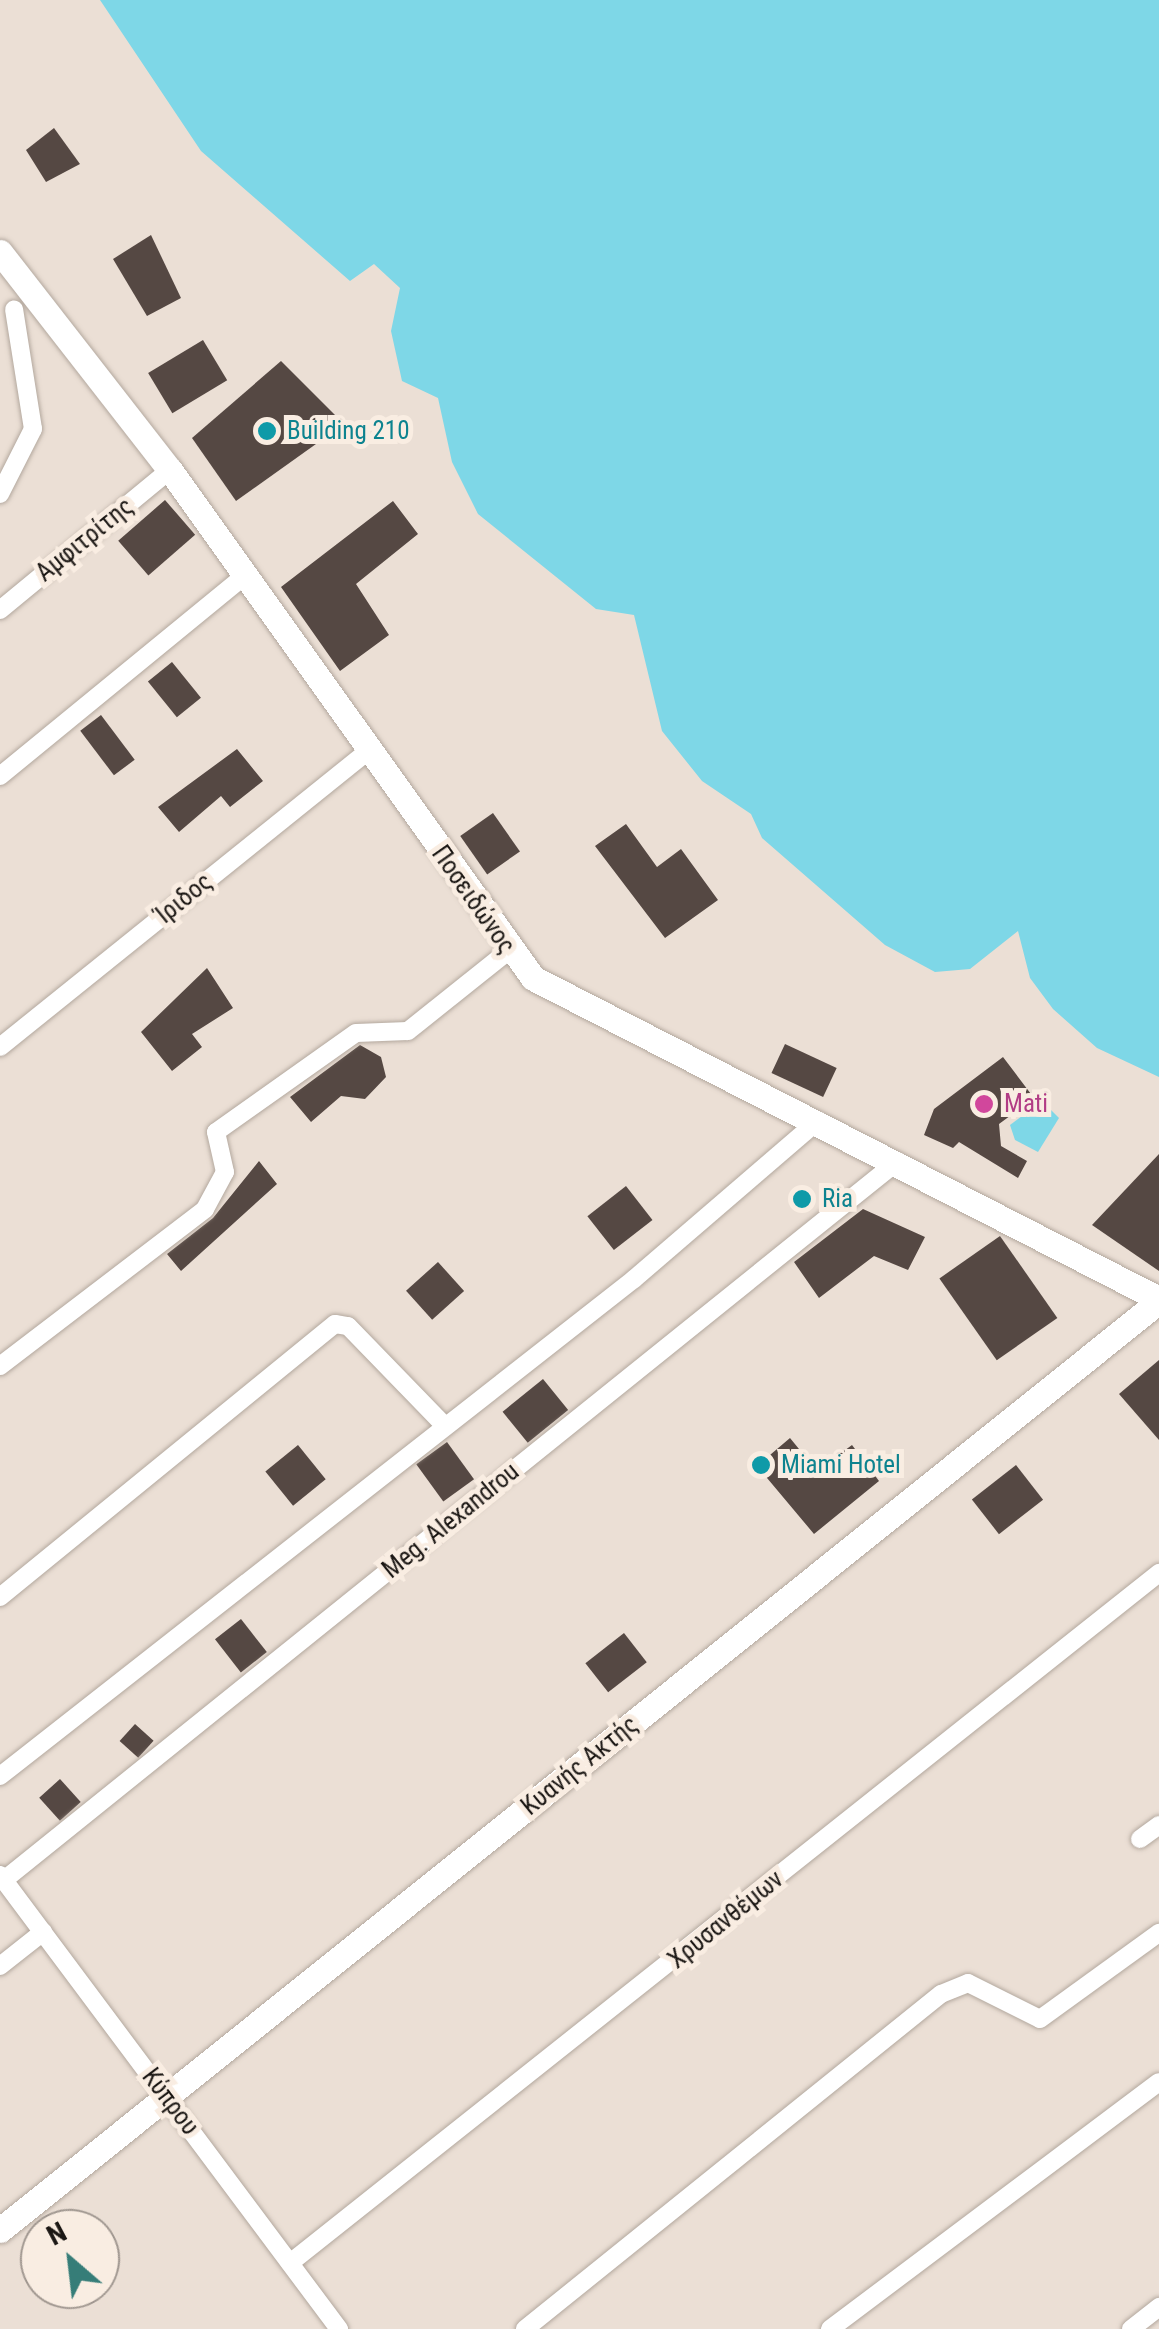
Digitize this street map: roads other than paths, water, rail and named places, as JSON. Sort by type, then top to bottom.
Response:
[{"type":"street","name":"Ποσειδώνος","points":[[0,252],[170,470],[506,952],[546,985],[898,1161],[1159,1300]]},
{"type":"street","points":[[0,494],[33,429],[7,314],[34,292]]},
{"type":"street","name":"Αμφιτρίτης","points":[[0,610],[170,470]]},
{"type":"street","points":[[0,776],[246,576]]},
{"type":"street","name":"Ίριδος","points":[[0,1047],[368,750]]},
{"type":"street","points":[[0,1366],[205,1209],[225,1172],[216,1132],[356,1034],[408,1032],[506,952]]},
{"type":"street","points":[[0,1776],[445,1426],[818,1121]]},
{"type":"street","name":"Meg. Alexandrou","points":[[2,1878],[898,1161]]},
{"type":"street","name":"Κυανής Ακτής","points":[[0,2230],[1159,1300]]},
{"type":"street","points":[[0,1597],[335,1324],[348,1326],[445,1426]]},
{"type":"street","name":"Χρυσανθέμων","points":[[290,2263],[1159,1573]]},
{"type":"street","points":[[1140,1839],[1159,1825]]},
{"type":"street","name":"Κύπρου","points":[[2,1878],[339,2329]]},
{"type":"street","points":[[0,1966],[43,1932]]},
{"type":"street","points":[[525,2329],[940,1994],[968,1983],[1040,2019],[1159,1934]]},
{"type":"street","points":[[830,2329],[1159,2082]]},
{"type":"street","points":[[1131,2329],[1159,2307]]},
{"type":"water","points":[[100,0],[1159,0],[1159,1077],[1097,1048],[1053,1009],[1030,978],[1018,931],[970,969],[935,972],[885,945],[762,838],[751,814],[702,781],[662,731],[634,615],[596,609],[478,514],[452,462],[438,398],[402,381],[391,331],[400,288],[374,264],[350,281],[201,151]]},
{"type":"water","points":[[1042,1101],[1059,1118],[1038,1152],[1015,1140],[1010,1125]]},
{"type":"place","name":"Building 210","points":[[267,431]]},
{"type":"place","name":"Mati","points":[[984,1104]]},
{"type":"place","name":"Ria","points":[[802,1199]]},
{"type":"place","name":"Miami Hotel","points":[[761,1465]]}]
